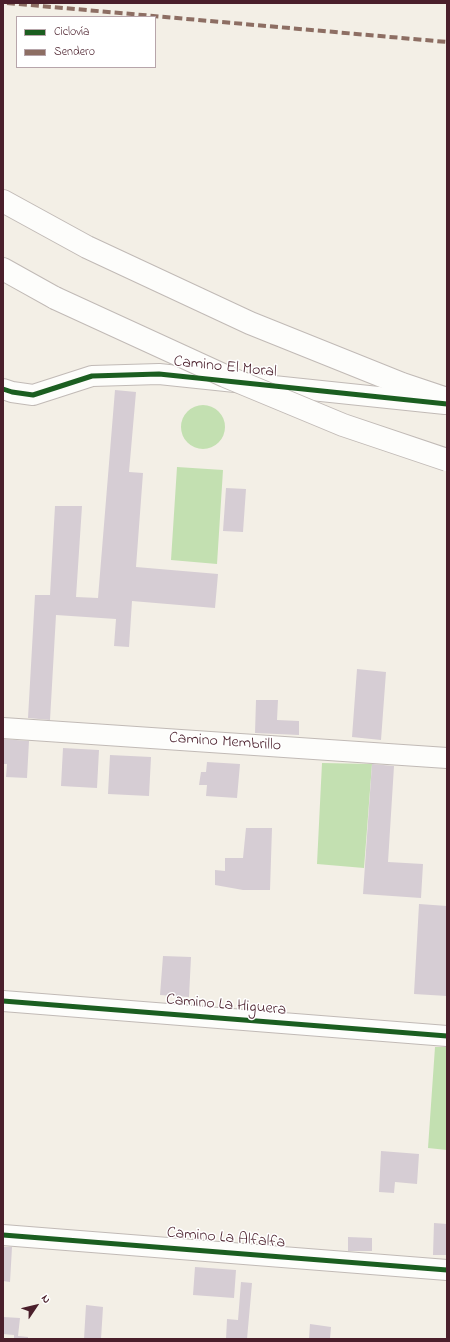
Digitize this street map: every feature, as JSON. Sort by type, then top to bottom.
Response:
[{"type":"highway","points":[[3,201],[87,247],[250,323],[402,384],[447,400]]},
{"type":"highway","points":[[3,269],[55,298],[225,376],[343,425],[447,460]]},
{"type":"street","name":"Camino El Moral","points":[[3,389],[33,395],[92,376],[159,374],[447,404]]},
{"type":"street","name":"Camino Membrillo","points":[[3,728],[447,758]]},
{"type":"street","name":"Camino La Higuera","points":[[3,1001],[447,1036]]},
{"type":"street","name":"Camino La Alfalfa","points":[[3,1235],[447,1270]]},
{"type":"green space","points":[[203,405],[215,409],[221,415],[225,427],[221,439],[215,445],[203,449],[191,445],[185,439],[181,427],[185,415],[191,409]]},
{"type":"green space","points":[[177,467],[223,470],[217,564],[171,560]]},
{"type":"green space","points":[[322,763],[372,764],[364,868],[317,864]]},
{"type":"green space","points":[[435,1047],[447,1047],[447,1150],[428,1148]]},
{"type":"building","points":[[115,390],[136,392],[129,472],[143,473],[136,567],[218,574],[215,608],[132,601],[129,647],[114,646],[116,619],[56,615],[50,720],[28,718],[35,595],[50,595],[55,506],[82,506],[76,597],[98,598]]},
{"type":"building","points":[[226,488],[246,489],[243,532],[223,531]]},
{"type":"building","points":[[357,669],[386,672],[381,740],[352,737]]},
{"type":"building","points":[[256,700],[278,700],[277,720],[299,721],[299,735],[255,733]]},
{"type":"building","points":[[3,739],[29,741],[27,778],[6,777],[7,764],[3,764]]},
{"type":"building","points":[[63,748],[99,750],[97,788],[61,786]]},
{"type":"building","points":[[110,755],[151,757],[149,796],[108,794]]},
{"type":"building","points":[[207,762],[240,764],[237,798],[206,796],[207,785],[199,785],[201,772],[206,772]]},
{"type":"building","points":[[372,764],[394,766],[388,862],[423,864],[421,898],[363,894]]},
{"type":"building","points":[[246,828],[272,828],[270,890],[243,890],[215,885],[215,870],[225,871],[225,858],[243,858]]},
{"type":"building","points":[[419,904],[447,906],[447,996],[414,994]]},
{"type":"building","points":[[163,956],[191,957],[189,997],[160,995]]},
{"type":"building","points":[[381,1151],[419,1154],[417,1184],[395,1182],[394,1193],[379,1192]]},
{"type":"building","points":[[434,1223],[447,1224],[447,1255],[433,1255]]},
{"type":"building","points":[[348,1237],[372,1238],[372,1251],[348,1251]]},
{"type":"building","points":[[3,1247],[12,1247],[10,1282],[3,1281]]},
{"type":"building","points":[[195,1267],[236,1270],[234,1298],[193,1295]]},
{"type":"building","points":[[241,1282],[252,1283],[247,1339],[226,1339],[227,1319],[238,1320]]},
{"type":"building","points":[[86,1305],[103,1307],[101,1339],[84,1339]]},
{"type":"building","points":[[3,1317],[20,1318],[18,1336],[28,1337],[28,1339],[14,1339],[14,1335],[3,1334]]},
{"type":"building","points":[[310,1324],[331,1327],[330,1339],[309,1339]]},
{"type":"marked path","points":[[7,3],[154,16]]},
{"type":"marked path","points":[[156,16],[447,42]]},
{"type":"cycle path","points":[[3,389],[33,395],[92,376],[159,374],[447,404]]},
{"type":"cycle path","points":[[3,1001],[447,1036]]},
{"type":"cycle path","points":[[3,1235],[447,1270]]}]
